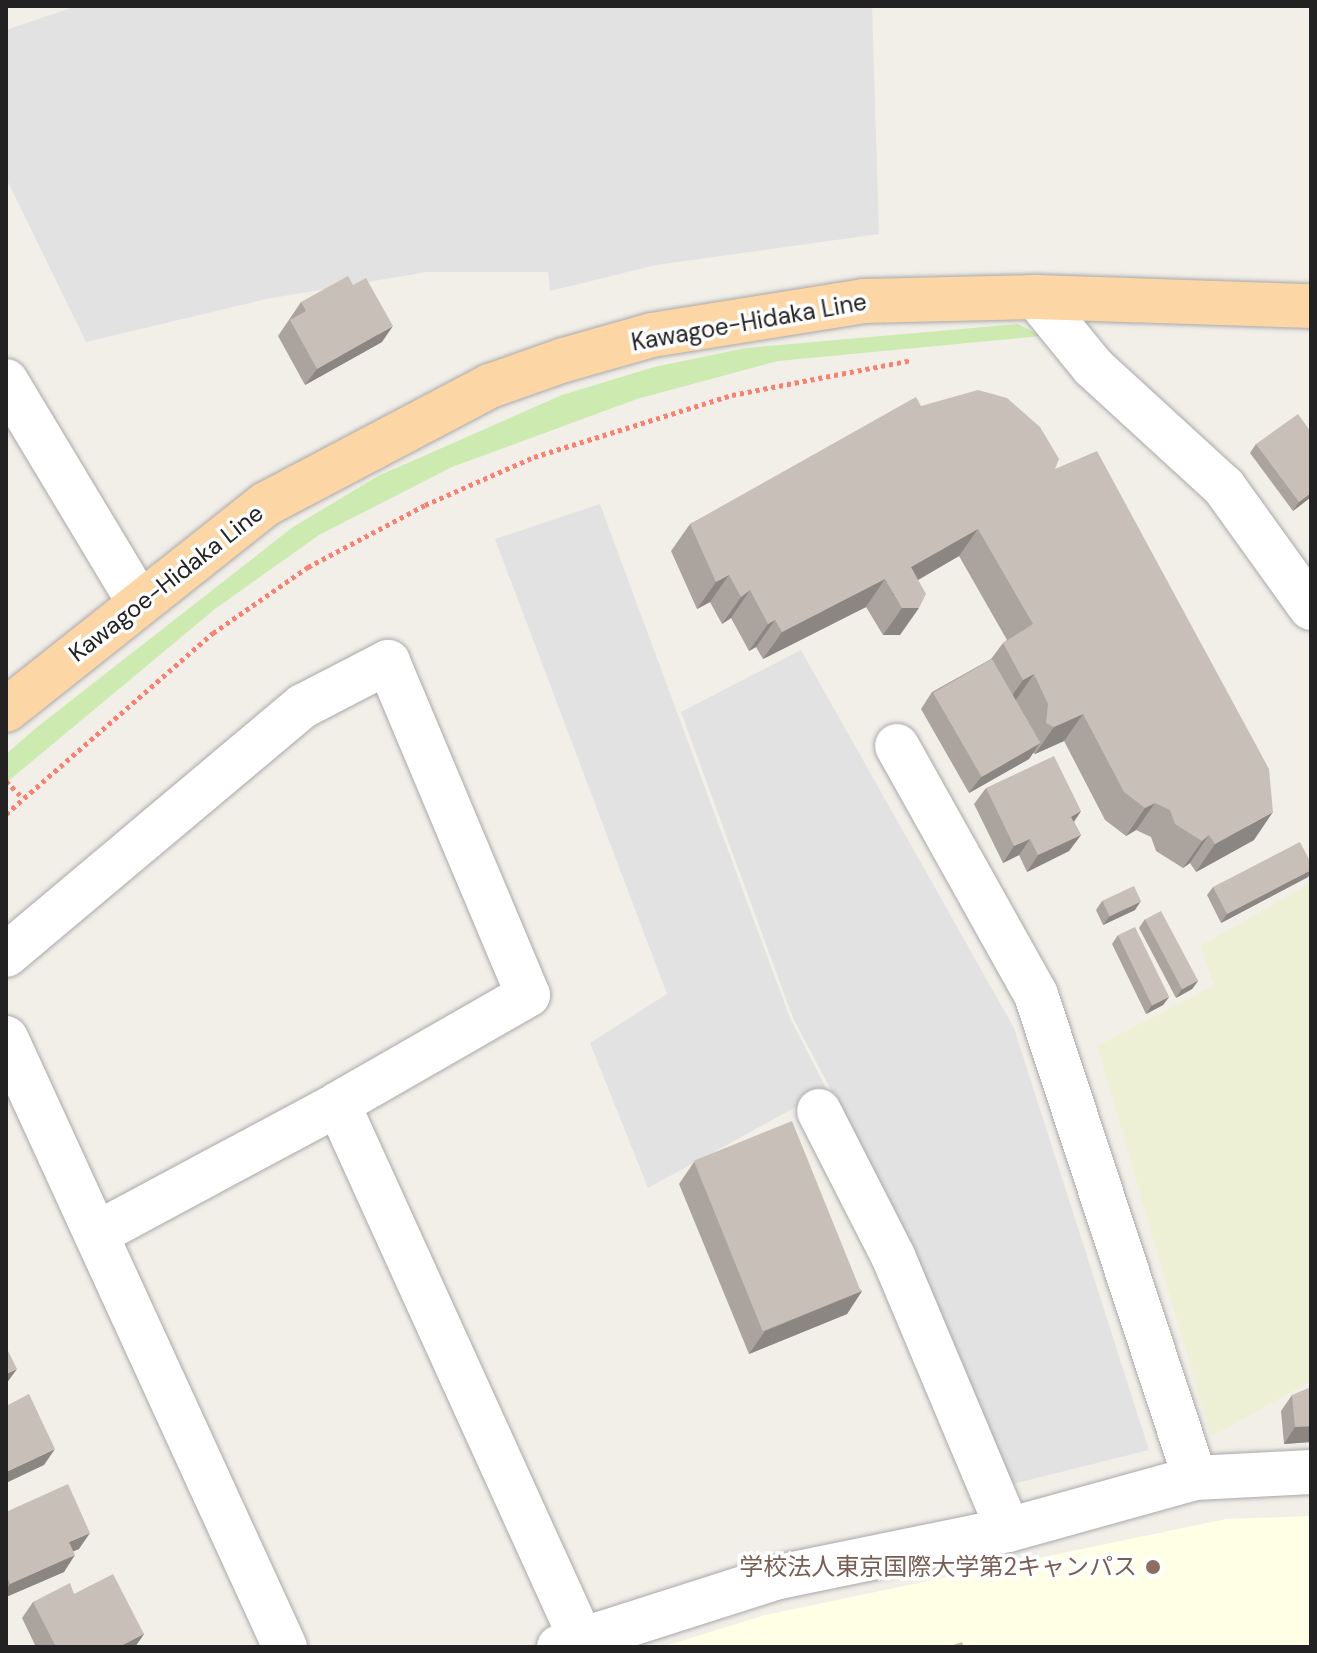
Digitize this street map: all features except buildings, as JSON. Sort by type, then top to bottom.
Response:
[{"type":"main road","name":"Kawagoe-Hidaka Line","points":[[6,710],[137,599],[266,504],[337,463],[490,386],[564,360],[758,315],[864,301],[1036,297],[1311,306]]},
{"type":"street","points":[[1036,297],[1093,367],[1224,487],[1311,608]]},
{"type":"street","points":[[6,381],[137,599]]},
{"type":"street","points":[[6,955],[303,706],[388,662],[528,995],[338,1104],[96,1234]]},
{"type":"street","points":[[897,746],[1036,995],[1195,1478]]},
{"type":"street","points":[[6,1038],[285,1647]]},
{"type":"street","points":[[338,1104],[570,1643],[779,1577],[1008,1530],[1195,1478],[1311,1472]]},
{"type":"street","points":[[819,1111],[893,1256],[1008,1530]]},
{"type":"path","points":[[6,814],[213,633],[308,567],[425,505],[534,457],[732,395],[922,359]]},
{"type":"path","points":[[6,781],[23,798]]},
{"type":"shaded area","points":[[77,6],[872,6],[879,234],[656,265],[550,291],[548,272],[427,272],[266,299],[86,342],[6,178],[6,30]]},
{"type":"shaded area","points":[[600,504],[790,1018],[827,1090],[648,1188],[590,1043],[667,994],[495,539]]},
{"type":"shaded area","points":[[801,650],[1014,1028],[1149,1450],[1009,1485],[896,1213],[793,1018],[681,712]]},
{"type":"shaded area","points":[[1311,883],[1311,1381],[1211,1437],[1097,1046],[1214,985],[1200,946]]},
{"type":"shaded area","name":"学校法人東京国際大学第2キャンパス","points":[[1311,1516],[1311,1647],[662,1647],[765,1615],[1226,1519]]},
{"type":"green space","points":[[1018,324],[1041,336],[778,361],[637,399],[452,467],[319,535],[215,609],[6,783],[6,754],[36,728],[293,527],[378,476],[562,395],[654,367],[746,348]]},
{"type":"place","name":"学校法人東京国際大学第2キャンパス","points":[[1153,1567]]}]
